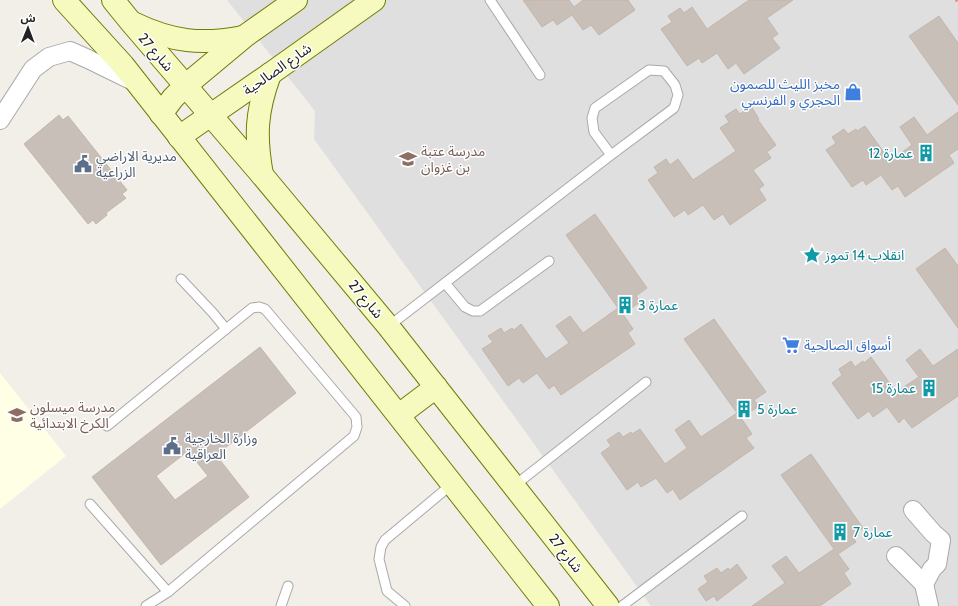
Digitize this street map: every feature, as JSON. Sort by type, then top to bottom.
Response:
[{"type":"main road","points":[[64,0],[123,65],[548,606]]},
{"type":"main road","name":"شارع 27","points":[[113,0],[388,326],[608,606]]},
{"type":"main road","points":[[161,114],[173,98],[185,86],[245,36],[296,0]]},
{"type":"main road","name":"شارع الصالحية","points":[[180,137],[374,0]]},
{"type":"main road","points":[[130,21],[154,32],[186,40],[212,41],[245,36]]},
{"type":"main road","points":[[262,175],[258,155],[257,134],[263,94],[270,74]]},
{"type":"main road","points":[[399,415],[436,387]]},
{"type":"street","points":[[0,120],[33,68],[49,56],[70,51],[138,84]]},
{"type":"street","points":[[913,510],[941,540],[937,564],[932,569],[924,584]]},
{"type":"street","points":[[896,556],[924,584],[929,606]]},
{"type":"lane","points":[[490,0],[540,74]]},
{"type":"lane","points":[[388,326],[674,108],[678,95],[675,85],[664,71],[649,70],[595,108],[592,118],[594,132],[611,155]]},
{"type":"lane","points":[[445,283],[465,307],[473,311],[480,311],[549,261]]},
{"type":"lane","points":[[181,279],[226,329]]},
{"type":"lane","points":[[107,426],[252,308],[259,307],[266,309],[356,417],[357,427],[354,436],[168,592],[146,606]]},
{"type":"lane","points":[[514,486],[646,382]]},
{"type":"lane","points":[[405,606],[388,591],[379,559],[381,547],[384,540],[452,484]]},
{"type":"lane","points":[[90,504],[168,592]]},
{"type":"lane","points":[[622,606],[742,516]]},
{"type":"lane","points":[[281,606],[288,586]]},
{"type":"shaded area","points":[[227,0],[958,0],[958,606],[651,606],[314,139],[315,111]]},
{"type":"shaded area","name":"مدرسة ميسلون الكرخ الابتدائية","points":[[0,373],[66,456],[0,509]]},
{"type":"building","points":[[523,0],[569,0],[574,7],[583,0],[628,0],[635,10],[599,35],[591,25],[583,30],[572,15],[557,25],[553,20],[542,27]]},
{"type":"building","points":[[749,0],[793,0],[767,18],[778,34],[772,38],[780,48],[744,74],[736,63],[728,69],[717,53],[702,63],[699,58],[687,66],[661,29],[672,22],[668,16],[680,8],[684,13],[692,7],[707,29]]},
{"type":"building","points":[[939,16],[958,43],[958,105],[909,36]]},
{"type":"building","points":[[751,106],[759,119],[758,120],[776,145],[767,152],[771,158],[753,170],[764,185],[759,189],[766,200],[730,225],[723,214],[714,220],[703,205],[688,215],[685,210],[674,217],[648,180],[658,173],[654,167],[666,159],[670,165],[678,159],[693,180],[736,151],[720,128],[729,122],[725,116],[736,109],[740,114]]},
{"type":"building","name":"عمارة 12","points":[[958,112],[958,149],[949,155],[954,163],[905,197],[898,186],[892,190],[881,175],[866,185],[863,180],[852,187],[826,150],[836,143],[832,137],[844,129],[848,134],[865,126],[890,161],[912,145],[900,127],[914,117],[927,135]]},
{"type":"building","points":[[59,115],[63,120],[68,116],[127,190],[122,194],[126,198],[106,213],[107,215],[96,224],[93,220],[88,224],[24,144]]},
{"type":"building","name":"عمارة 3","points":[[595,214],[647,288],[636,296],[640,302],[623,314],[633,329],[628,333],[635,344],[561,395],[554,385],[549,389],[537,373],[523,383],[519,378],[508,386],[482,349],[493,342],[488,336],[501,328],[504,333],[512,328],[514,330],[521,324],[546,359],[569,343],[556,326],[570,316],[583,333],[618,308],[566,235]]},
{"type":"building","points":[[945,248],[958,266],[958,328],[916,269]]},
{"type":"building","name":"عمارة 5","points":[[714,319],[766,392],[754,400],[759,406],[741,418],[752,434],[746,438],[754,448],[680,500],[673,489],[667,493],[656,478],[641,487],[638,482],[627,490],[601,453],[611,446],[607,440],[619,432],[623,437],[640,429],[665,464],[687,448],[675,430],[689,420],[701,437],[737,413],[684,339]]},
{"type":"building","points":[[260,347],[296,393],[216,455],[249,497],[161,565],[92,477]],"holes":[[[188,451],[208,476],[175,500],[156,476]]]},
{"type":"building","name":"عمارة 15","points":[[920,349],[933,366],[958,349],[958,396],[912,428],[904,418],[899,423],[887,407],[873,417],[869,411],[858,419],[832,383],[842,375],[839,369],[851,361],[855,367],[863,361],[864,363],[871,357],[896,392],[919,377],[906,360]]},
{"type":"building","name":"عمارة 7","points":[[811,454],[863,528],[852,536],[856,542],[838,554],[849,569],[844,573],[851,584],[820,606],[752,606],[785,583],[772,566],[786,556],[799,573],[834,549],[781,475]]},
{"type":"building","points":[[737,564],[747,578],[717,601],[714,596],[706,601],[698,589],[708,582],[704,576],[717,568],[721,573],[728,568],[730,570]]},
{"type":"place","name":"مخبز الليث للصمون الحجري و الفرنسي","points":[[853,92]]},
{"type":"place","name":"عمارة 12","points":[[926,153]]},
{"type":"place","name":"مدرسة عتبة بن غزوان","points":[[408,159]]},
{"type":"place","name":"مديرية الاراضي الزراعية","points":[[83,164]]},
{"type":"place","name":"انقلاب 14 تموز","points":[[812,255]]},
{"type":"place","name":"عمارة 3","points":[[625,305]]},
{"type":"place","name":"أسواق الصالحية","points":[[791,345]]},
{"type":"place","name":"عمارة 15","points":[[929,388]]},
{"type":"place","name":"عمارة 5","points":[[744,409]]},
{"type":"place","name":"مدرسة ميسلون الكرخ الابتدائية","points":[[17,415]]},
{"type":"place","name":"وزارة الخارجية العراقية","points":[[172,446]]},
{"type":"place","name":"عمارة 7","points":[[840,532]]}]
